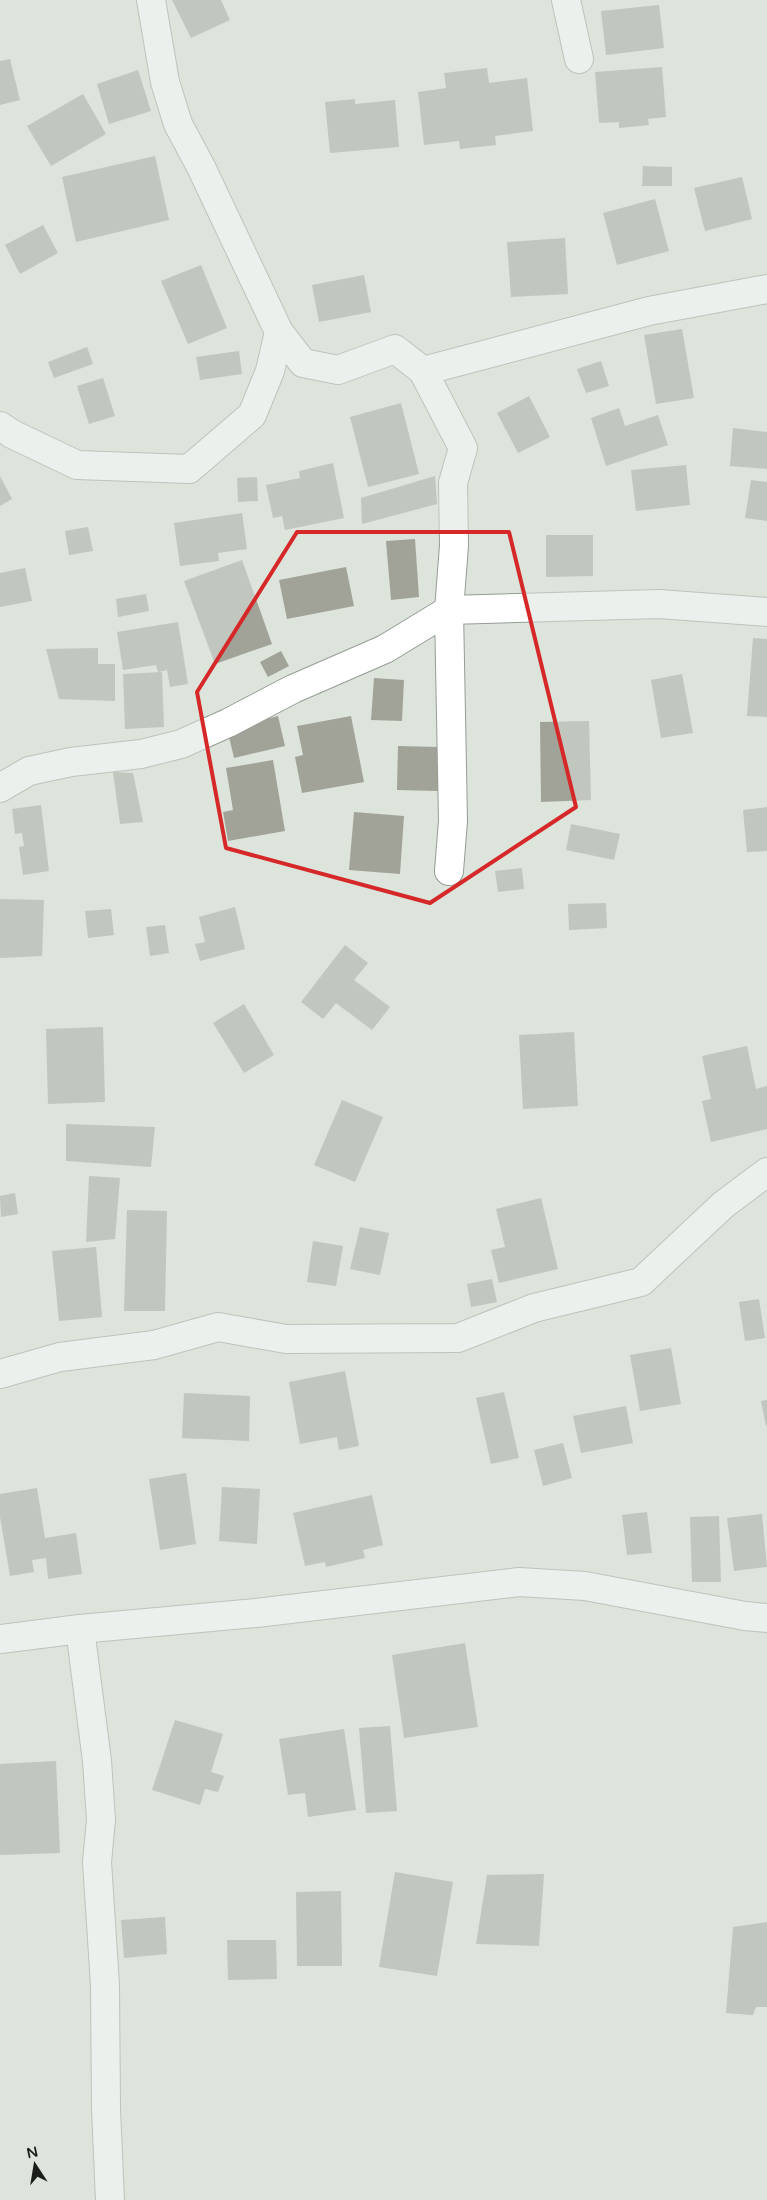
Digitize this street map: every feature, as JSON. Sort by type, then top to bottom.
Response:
[{"type":"street","points":[[151,0],[165,82],[178,124],[201,167],[279,332],[303,363],[338,370],[395,349],[423,371],[463,448],[453,483],[454,546],[449,610],[453,821],[449,871]]},
{"type":"street","points":[[566,0],[579,58]]},
{"type":"street","points":[[423,371],[649,311],[767,289]]},
{"type":"street","points":[[0,426],[12,434],[77,465],[189,469],[252,415],[270,371],[279,332]]},
{"type":"street","points":[[0,788],[29,771],[71,762],[141,754],[182,744],[228,724],[293,689],[385,649],[449,610],[659,604],[767,612]]},
{"type":"street","points":[[0,1374],[60,1357],[154,1345],[218,1327],[286,1339],[458,1338],[534,1308],[641,1282],[723,1205],[767,1172]]},
{"type":"street","points":[[0,1639],[80,1629],[256,1613],[520,1582],[585,1586],[736,1615],[767,1618]]},
{"type":"street","points":[[80,1629],[97,1761],[101,1820],[98,1862],[105,1984],[106,2109],[110,2200]]},
{"type":"highlighted area","points":[[297,532],[509,532],[576,807],[430,903],[226,848],[197,692]]},
{"type":"building","points":[[172,0],[221,0],[230,20],[191,38]]},
{"type":"building","points":[[659,5],[664,48],[606,55],[601,11]]},
{"type":"building","points":[[10,59],[20,100],[0,105],[0,61]]},
{"type":"building","points":[[662,67],[666,117],[648,119],[649,125],[619,128],[619,122],[599,123],[595,72]]},
{"type":"building","points":[[487,68],[489,83],[527,78],[533,131],[495,136],[496,145],[460,149],[459,141],[424,145],[418,92],[446,88],[444,73]]},
{"type":"building","points":[[138,70],[151,111],[109,124],[97,84]]},
{"type":"building","points":[[83,94],[106,134],[51,166],[27,126]]},
{"type":"building","points":[[355,99],[355,104],[395,100],[399,147],[330,153],[325,102]]},
{"type":"building","points":[[155,156],[169,220],[76,242],[62,177]]},
{"type":"building","points":[[643,166],[672,167],[672,186],[642,186]]},
{"type":"building","points":[[742,177],[752,219],[705,231],[694,188]]},
{"type":"building","points":[[655,199],[669,251],[617,265],[603,213]]},
{"type":"building","points":[[43,225],[58,253],[20,274],[5,245]]},
{"type":"building","points":[[565,238],[568,294],[511,297],[507,242]]},
{"type":"building","points":[[201,265],[227,328],[188,344],[161,281]]},
{"type":"building","points":[[364,275],[371,312],[319,322],[312,285]]},
{"type":"building","points":[[682,329],[694,398],[656,404],[644,335]]},
{"type":"building","points":[[87,347],[93,364],[54,378],[48,362]]},
{"type":"building","points":[[239,351],[242,374],[200,380],[196,357]]},
{"type":"building","points":[[601,361],[609,386],[586,393],[577,369]]},
{"type":"building","points":[[103,378],[115,416],[89,424],[77,386]]},
{"type":"building","points":[[529,396],[550,437],[518,453],[497,413]]},
{"type":"building","points":[[401,403],[419,474],[368,487],[350,417]]},
{"type":"building","points":[[619,408],[625,426],[658,415],[668,445],[606,466],[591,418]]},
{"type":"building","points":[[733,428],[767,432],[767,469],[730,466]]},
{"type":"building","points":[[333,463],[344,518],[285,530],[282,516],[273,518],[266,485],[300,478],[299,471]]},
{"type":"building","points":[[686,465],[690,505],[636,511],[631,470]]},
{"type":"building","points":[[0,476],[12,499],[0,506]]},
{"type":"building","points":[[435,476],[437,504],[362,524],[361,498]]},
{"type":"building","points":[[257,477],[258,501],[238,502],[237,478]]},
{"type":"building","points":[[751,480],[767,482],[767,521],[745,518]]},
{"type":"building","points":[[242,513],[247,549],[218,553],[219,561],[180,566],[174,523]]},
{"type":"building","points":[[88,527],[93,551],[69,555],[65,531]]},
{"type":"building","points":[[546,535],[593,535],[593,576],[546,577]]},
{"type":"building","points":[[415,539],[419,597],[391,600],[386,541]]},
{"type":"building","points":[[242,560],[272,644],[215,664],[184,581]]},
{"type":"building","points":[[346,567],[354,606],[287,619],[279,580]]},
{"type":"building","points":[[25,568],[32,601],[0,607],[0,573]]},
{"type":"building","points":[[146,594],[149,611],[118,617],[116,599]]},
{"type":"building","points":[[178,622],[188,684],[170,687],[167,670],[158,672],[156,665],[123,670],[117,632]]},
{"type":"building","points":[[753,638],[767,639],[767,717],[747,716]]},
{"type":"building","points":[[98,648],[98,664],[115,664],[115,701],[59,699],[46,649]]},
{"type":"building","points":[[281,651],[289,666],[268,677],[260,662]]},
{"type":"building","points":[[162,672],[164,727],[125,729],[123,674]]},
{"type":"building","points":[[682,674],[693,733],[661,738],[651,680]]},
{"type":"building","points":[[374,678],[404,680],[402,721],[371,720]]},
{"type":"building","points":[[278,716],[285,746],[234,758],[227,728]]},
{"type":"building","points":[[351,716],[364,782],[302,793],[295,757],[303,755],[297,726]]},
{"type":"building","points":[[589,721],[591,800],[541,802],[540,722]]},
{"type":"building","points":[[398,746],[439,747],[438,791],[397,790]]},
{"type":"building","points":[[273,760],[285,831],[228,841],[223,812],[233,810],[226,768]]},
{"type":"building","points":[[113,772],[133,773],[143,822],[120,824]]},
{"type":"building","points":[[41,805],[49,871],[23,875],[19,847],[24,846],[22,833],[15,834],[12,809]]},
{"type":"building","points":[[767,807],[767,851],[747,852],[743,810]]},
{"type":"building","points":[[354,812],[404,816],[400,874],[349,870]]},
{"type":"building","points":[[571,824],[620,834],[614,860],[566,850]]},
{"type":"building","points":[[522,868],[524,889],[498,892],[495,871]]},
{"type":"building","points":[[0,899],[44,900],[42,956],[0,958]]},
{"type":"building","points":[[606,903],[607,928],[569,930],[568,904]]},
{"type":"building","points":[[235,907],[245,949],[200,961],[195,944],[205,942],[199,917]]},
{"type":"building","points":[[111,909],[114,935],[88,938],[85,911]]},
{"type":"building","points":[[165,925],[169,953],[150,956],[146,927]]},
{"type":"building","points":[[345,945],[368,963],[354,980],[390,1007],[372,1030],[336,1003],[323,1019],[301,1002]]},
{"type":"building","points":[[244,1004],[274,1055],[244,1073],[213,1023]]},
{"type":"building","points":[[103,1027],[105,1102],[48,1104],[46,1029]]},
{"type":"building","points":[[574,1032],[578,1106],[523,1109],[519,1035]]},
{"type":"building","points":[[747,1046],[756,1089],[767,1086],[767,1129],[711,1142],[702,1101],[711,1099],[702,1056]]},
{"type":"building","points":[[342,1100],[383,1117],[355,1182],[314,1165]]},
{"type":"building","points":[[66,1124],[155,1127],[151,1167],[66,1161]]},
{"type":"building","points":[[89,1176],[120,1178],[115,1239],[86,1242]]},
{"type":"building","points":[[15,1193],[18,1214],[1,1217],[0,1196]]},
{"type":"building","points":[[541,1198],[558,1269],[499,1283],[491,1250],[505,1247],[496,1209]]},
{"type":"building","points":[[127,1210],[167,1211],[165,1311],[124,1311]]},
{"type":"building","points":[[360,1227],[389,1233],[380,1275],[350,1269]]},
{"type":"building","points":[[313,1241],[343,1246],[336,1286],[307,1282]]},
{"type":"building","points":[[96,1247],[102,1317],[59,1321],[52,1251]]},
{"type":"building","points":[[492,1279],[497,1302],[471,1307],[467,1284]]},
{"type":"building","points":[[759,1299],[765,1338],[745,1341],[739,1302]]},
{"type":"building","points":[[671,1348],[681,1404],[640,1411],[630,1355]]},
{"type":"building","points":[[345,1371],[359,1446],[339,1450],[337,1437],[300,1444],[289,1382]]},
{"type":"building","points":[[504,1392],[519,1458],[491,1464],[476,1398]]},
{"type":"building","points":[[184,1393],[250,1396],[249,1441],[182,1438]]},
{"type":"building","points":[[767,1400],[767,1425],[766,1426],[761,1401]]},
{"type":"building","points":[[626,1406],[633,1443],[581,1453],[573,1416]]},
{"type":"building","points":[[563,1443],[572,1478],[543,1486],[534,1450]]},
{"type":"building","points":[[186,1473],[196,1544],[160,1550],[149,1479]]},
{"type":"building","points":[[222,1487],[260,1489],[257,1544],[219,1541]]},
{"type":"building","points":[[37,1488],[45,1538],[76,1533],[82,1574],[48,1579],[46,1558],[32,1560],[34,1572],[10,1576],[0,1517],[0,1494]]},
{"type":"building","points":[[372,1495],[383,1545],[363,1550],[365,1558],[326,1567],[325,1562],[305,1566],[293,1513]]},
{"type":"building","points":[[647,1512],[652,1553],[627,1555],[622,1515]]},
{"type":"building","points":[[762,1514],[767,1567],[734,1571],[727,1518]]},
{"type":"building","points":[[719,1516],[721,1582],[692,1582],[690,1517]]},
{"type":"building","points":[[465,1643],[478,1727],[404,1738],[392,1655]]},
{"type":"building","points":[[175,1720],[223,1734],[211,1772],[224,1776],[218,1792],[205,1789],[200,1805],[152,1790]]},
{"type":"building","points":[[390,1726],[397,1811],[366,1813],[359,1728]]},
{"type":"building","points":[[344,1729],[356,1810],[308,1817],[305,1793],[288,1795],[279,1739]]},
{"type":"building","points":[[56,1761],[60,1853],[0,1855],[0,1764]]},
{"type":"building","points":[[395,1872],[453,1882],[437,1976],[379,1967]]},
{"type":"building","points":[[544,1874],[539,1946],[476,1944],[487,1875]]},
{"type":"building","points":[[341,1891],[342,1966],[297,1966],[296,1892]]},
{"type":"building","points":[[165,1917],[167,1954],[124,1958],[121,1920]]},
{"type":"building","points":[[767,1922],[767,2007],[756,2007],[753,2015],[726,2013],[733,1927]]},
{"type":"building","points":[[227,1940],[276,1940],[277,1979],[228,1980]]}]
